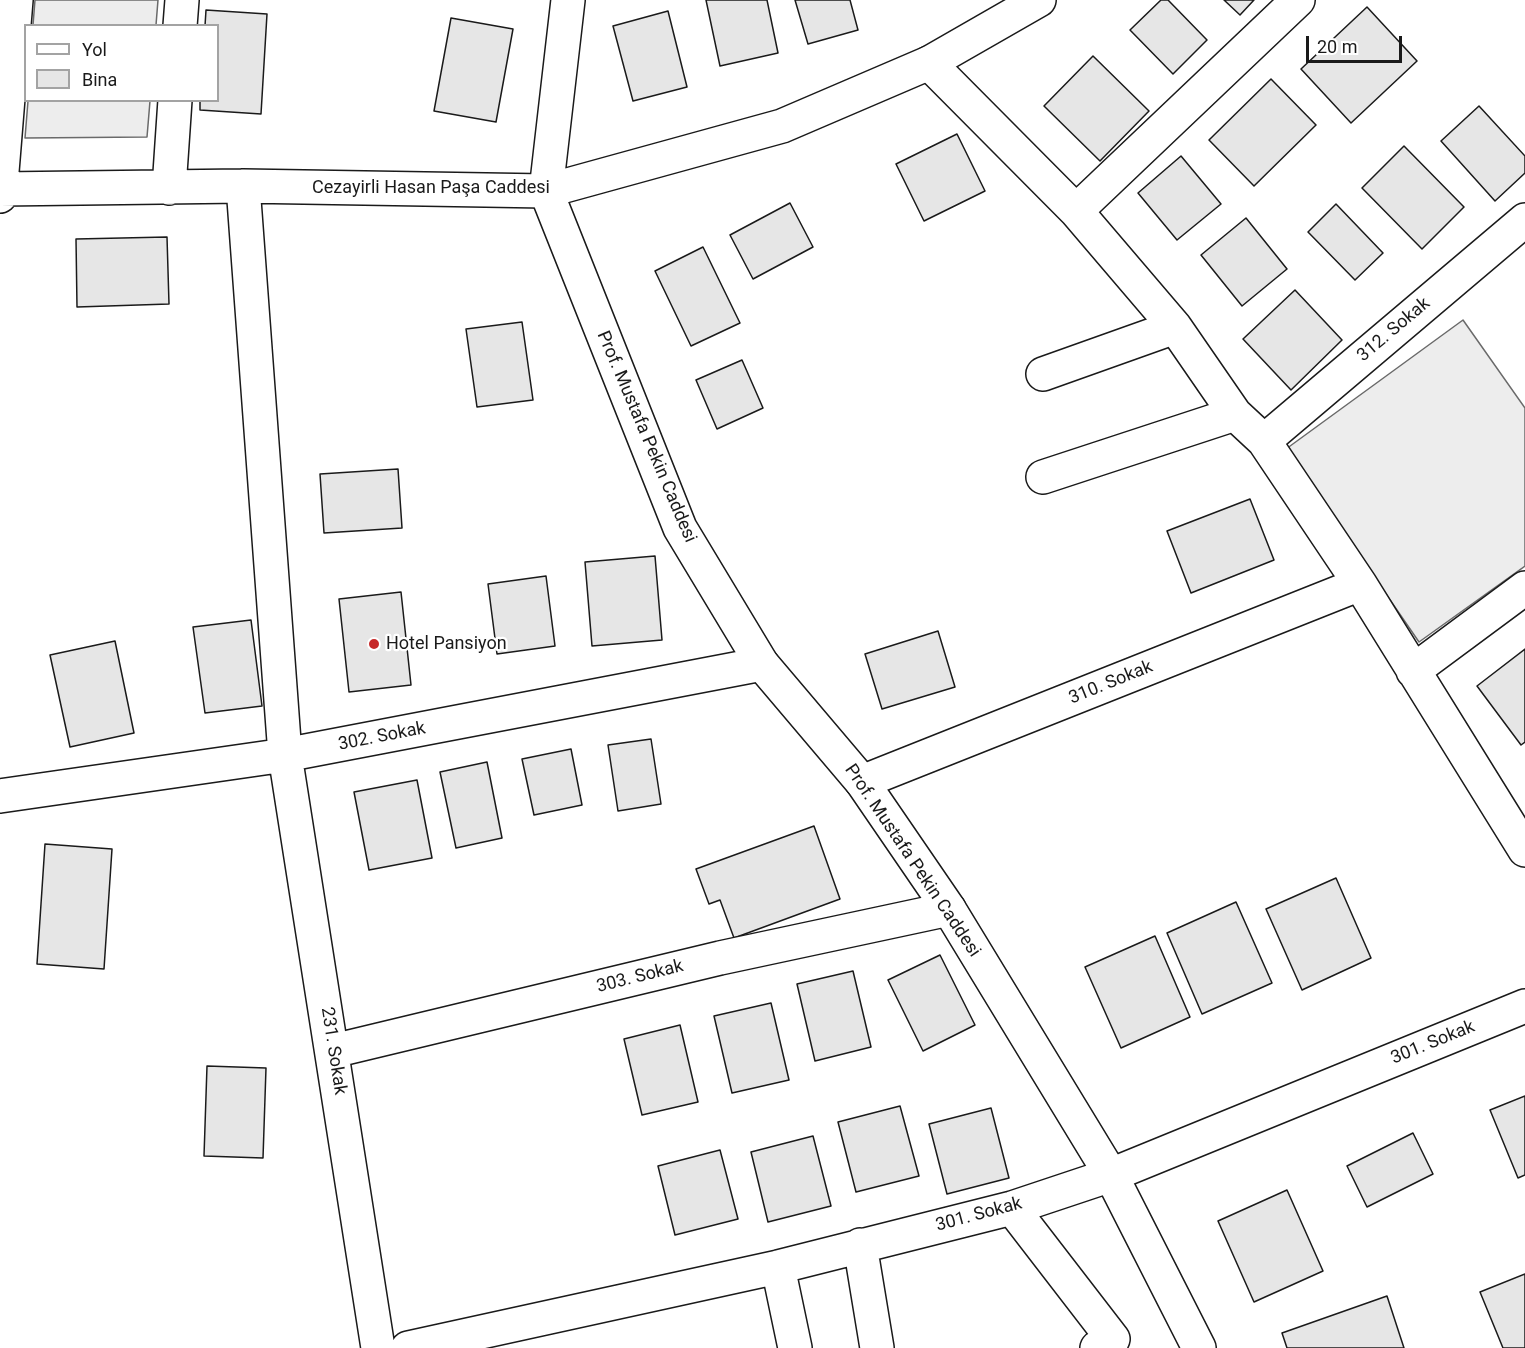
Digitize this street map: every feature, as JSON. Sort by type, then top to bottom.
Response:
[{"type":"street","points":[[0,196],[16,0]]},
{"type":"street","points":[[180,24],[182,0]]},
{"type":"street","name":"Prof. Mustafa Pekin Caddesi","points":[[568,0],[546,191],[680,528],[762,664],[862,782],[949,909],[1111,1175],[1199,1348]]},
{"type":"street","name":"Cezayirli Hasan Paşa Caddesi","points":[[0,189],[243,186],[546,191],[782,126],[929,63],[1039,0]]},
{"type":"street","points":[[1076,211],[1298,0]]},
{"type":"street","points":[[929,63],[1076,211],[1175,327],[1235,414],[1264,441],[1359,584],[1525,850]]},
{"type":"street","points":[[169,188],[175,102]]},
{"type":"street","name":"231. Sokak","points":[[243,186],[285,755],[378,1348]]},
{"type":"street","name":"312. Sokak","points":[[1264,441],[1525,220]]},
{"type":"street","points":[[1043,374],[1175,327]]},
{"type":"street","points":[[1043,477],[1235,414]]},
{"type":"street","name":"310. Sokak","points":[[862,782],[1359,584]]},
{"type":"street","points":[[1413,670],[1525,588]]},
{"type":"street","name":"302. Sokak","points":[[0,796],[285,755],[762,664]]},
{"type":"street","name":"303. Sokak","points":[[333,1051],[720,958],[949,909]]},
{"type":"street","name":"301. Sokak","points":[[408,1348],[778,1267],[1012,1208],[1111,1175],[1525,1006]]},
{"type":"street","points":[[1012,1208],[1113,1340],[1097,1348]]},
{"type":"street","points":[[860,1245],[877,1348]]},
{"type":"street","points":[[778,1267],[795,1348]]},
{"type":"shaded area","points":[[35,0],[158,0],[156,24],[33,24]]},
{"type":"shaded area","points":[[28,102],[150,102],[147,137],[25,138]]},
{"type":"shaded area","points":[[1463,320],[1525,408],[1525,566],[1419,642],[1286,449]]},
{"type":"building","points":[[706,0],[767,0],[778,53],[720,66]]},
{"type":"building","points":[[795,0],[850,0],[858,30],[808,44]]},
{"type":"building","points":[[1161,0],[1168,0],[1207,40],[1173,74],[1130,30]]},
{"type":"building","points":[[1224,0],[1254,0],[1240,15]]},
{"type":"building","points":[[1367,7],[1417,61],[1351,123],[1301,69]]},
{"type":"building","points":[[206,10],[267,14],[261,114],[200,110],[200,102],[219,102],[219,24],[205,24]]},
{"type":"building","points":[[668,11],[687,87],[633,101],[613,26]]},
{"type":"building","points":[[451,18],[513,29],[496,122],[434,111]]},
{"type":"building","points":[[1093,56],[1149,111],[1100,161],[1044,106]]},
{"type":"building","points":[[1271,79],[1316,125],[1254,186],[1209,140]]},
{"type":"building","points":[[1479,106],[1525,156],[1525,173],[1495,201],[1441,141]]},
{"type":"building","points":[[957,134],[985,191],[924,221],[896,164]]},
{"type":"building","points":[[1404,146],[1464,207],[1422,249],[1362,188]]},
{"type":"building","points":[[1181,156],[1221,204],[1177,240],[1138,193]]},
{"type":"building","points":[[790,203],[813,247],[753,279],[730,235]]},
{"type":"building","points":[[1336,204],[1383,253],[1355,280],[1308,232]]},
{"type":"building","points":[[1246,218],[1287,269],[1242,306],[1201,255]]},
{"type":"building","points":[[167,237],[169,304],[77,307],[76,239]]},
{"type":"building","points":[[703,247],[740,323],[691,346],[655,271]]},
{"type":"building","points":[[1295,290],[1342,340],[1291,390],[1243,339]]},
{"type":"building","points":[[522,322],[533,400],[477,407],[466,329]]},
{"type":"building","points":[[742,360],[763,408],[717,429],[696,380]]},
{"type":"building","points":[[398,469],[402,528],[324,533],[320,474]]},
{"type":"building","points":[[1250,499],[1274,560],[1191,593],[1167,531]]},
{"type":"building","points":[[655,556],[662,640],[592,646],[585,562]]},
{"type":"building","points":[[546,576],[555,646],[497,654],[488,584]]},
{"type":"building","points":[[401,592],[411,685],[349,692],[339,599]]},
{"type":"building","points":[[251,620],[262,706],[205,713],[193,627]]},
{"type":"building","points":[[938,631],[955,687],[882,709],[865,654]]},
{"type":"building","points":[[115,641],[134,733],[70,747],[50,655]]},
{"type":"building","points":[[1525,649],[1525,742],[1521,745],[1477,686]]},
{"type":"building","points":[[651,739],[661,804],[618,811],[608,745]]},
{"type":"building","points":[[571,749],[582,805],[534,815],[522,759]]},
{"type":"building","points":[[487,762],[502,838],[456,848],[440,772]]},
{"type":"building","points":[[417,780],[432,858],[369,870],[354,792]]},
{"type":"building","points":[[814,826],[840,899],[734,938],[720,900],[709,904],[696,869]]},
{"type":"building","points":[[45,844],[112,849],[104,969],[37,964]]},
{"type":"building","points":[[1336,878],[1371,958],[1302,990],[1266,909]]},
{"type":"building","points":[[1236,902],[1272,983],[1202,1014],[1167,933]]},
{"type":"building","points":[[1155,936],[1190,1017],[1121,1048],[1085,967]]},
{"type":"building","points":[[940,955],[975,1025],[923,1051],[888,980]]},
{"type":"building","points":[[853,971],[871,1047],[815,1061],[797,984]]},
{"type":"building","points":[[771,1003],[789,1080],[732,1093],[714,1016]]},
{"type":"building","points":[[680,1025],[698,1102],[642,1115],[624,1039]]},
{"type":"building","points":[[207,1066],[266,1068],[263,1158],[204,1156]]},
{"type":"building","points":[[1525,1096],[1525,1175],[1518,1178],[1490,1110]]},
{"type":"building","points":[[900,1106],[919,1176],[856,1192],[838,1122]]},
{"type":"building","points":[[991,1108],[1009,1178],[947,1194],[929,1124]]},
{"type":"building","points":[[1413,1133],[1433,1174],[1367,1207],[1347,1166]]},
{"type":"building","points":[[813,1136],[831,1206],[768,1222],[751,1152]]},
{"type":"building","points":[[720,1150],[738,1219],[675,1235],[658,1166]]},
{"type":"building","points":[[1287,1190],[1323,1271],[1254,1302],[1218,1221]]},
{"type":"building","points":[[1525,1274],[1525,1348],[1503,1348],[1480,1292]]},
{"type":"building","points":[[1387,1296],[1404,1348],[1287,1348],[1282,1333]]},
{"type":"place","name":"Hotel Pansiyon","points":[[374,644]]}]
